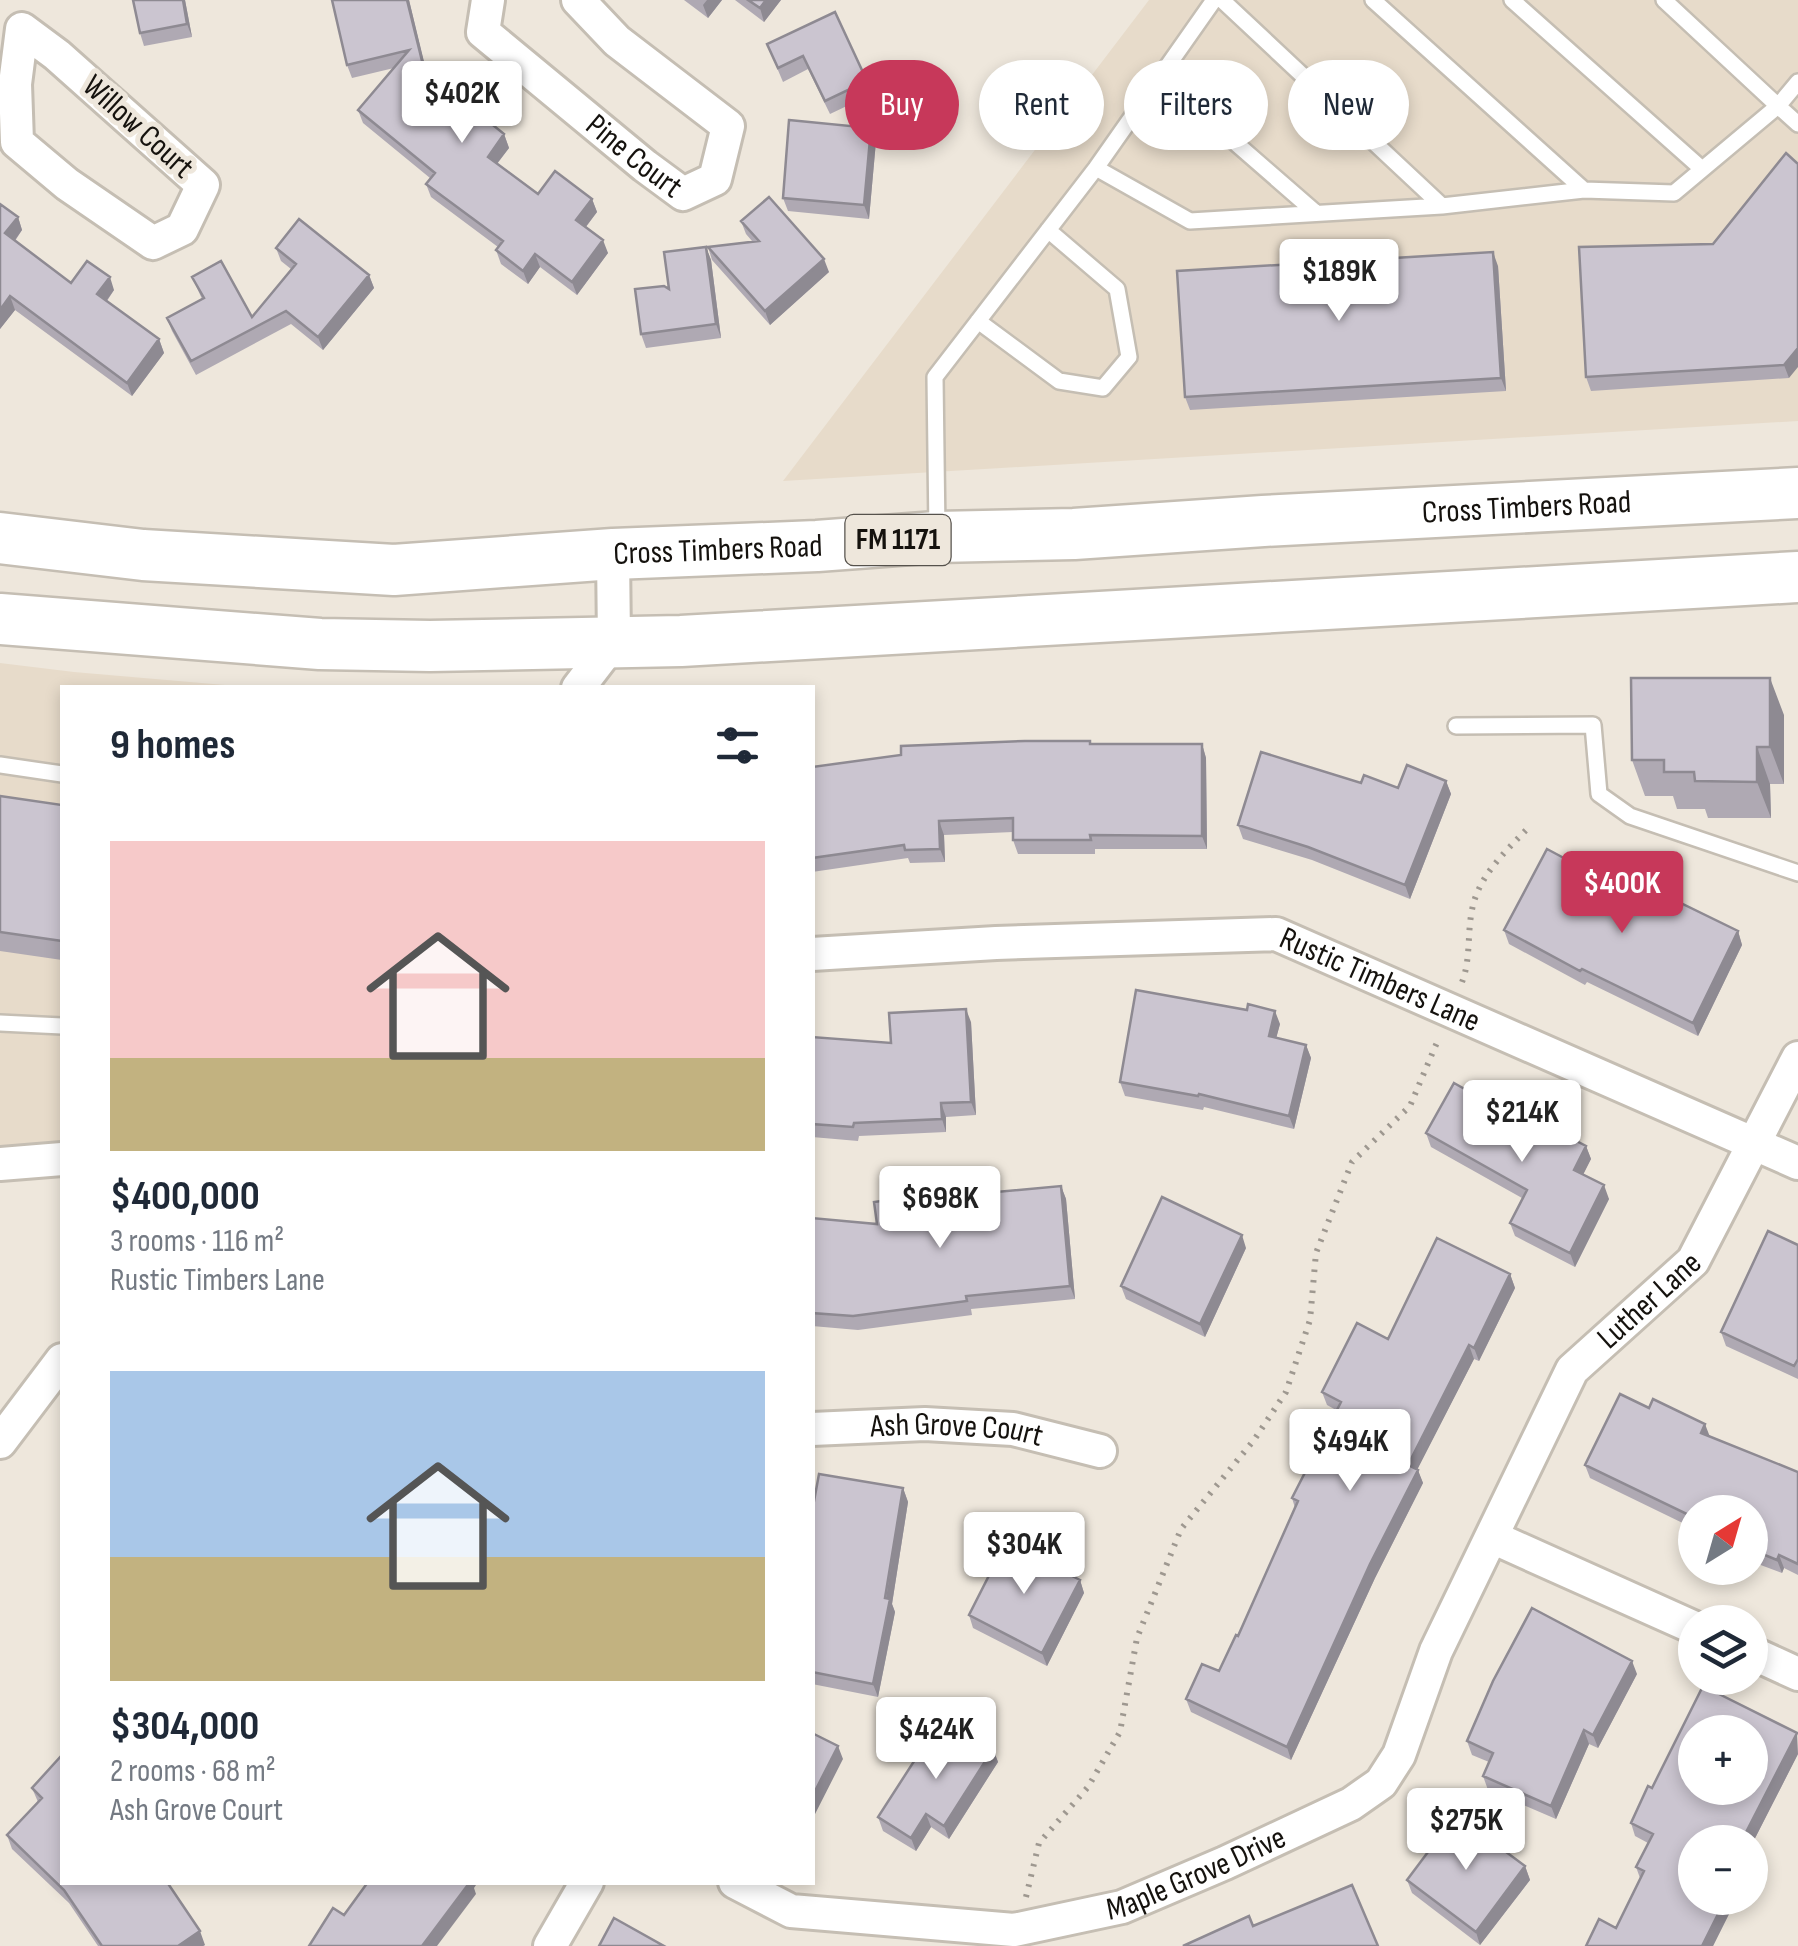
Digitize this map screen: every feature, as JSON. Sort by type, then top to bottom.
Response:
[{"type":"main road","name":"Cross Timbers Road","points":[[0,538],[143,555],[394,570],[613,554],[1074,534],[1798,493]]},
{"type":"main road","points":[[0,618],[320,644],[681,641],[1798,578]]},
{"type":"street","name":"Pine Court","points":[[488,0],[483,32],[645,166],[683,194],[715,179],[728,126],[618,41],[578,0]]},
{"type":"street","name":"Willow Court","points":[[23,14],[57,55],[203,186],[182,229],[153,243],[67,184],[16,142],[15,84],[23,14]]},
{"type":"street","points":[[580,685],[614,642],[613,554]]},
{"type":"street","name":"Rustic Timbers Lane","points":[[815,954],[996,943],[1276,934],[1798,1163]]},
{"type":"street","name":"Luther Lane","points":[[1492,1537],[1572,1370],[1693,1261],[1798,1058]]},
{"type":"street","points":[[0,1164],[60,1159]]},
{"type":"street","points":[[0,1442],[60,1363]]},
{"type":"street","name":"Ash Grove Court","points":[[815,1430],[926,1424],[1013,1429],[1100,1451]]},
{"type":"street","points":[[1492,1537],[1678,1620]]},
{"type":"street","name":"Maple Grove Drive","points":[[740,1885],[790,1911],[1014,1930],[1122,1907],[1225,1863],[1351,1804],[1382,1783],[1398,1755],[1436,1651],[1492,1537]]},
{"type":"street","points":[[1768,1660],[1798,1674]]},
{"type":"street","points":[[550,1946],[585,1885]]},
{"type":"lane","points":[[1173,60],[1214,0]]},
{"type":"lane","points":[[1222,0],[1442,206]]},
{"type":"lane","points":[[1372,0],[1584,190]]},
{"type":"lane","points":[[1512,0],[1702,169]]},
{"type":"lane","points":[[1664,0],[1798,124]]},
{"type":"lane","points":[[1096,168],[1190,221],[1442,206],[1584,190],[1674,193],[1778,106],[1798,82]]},
{"type":"lane","points":[[937,537],[935,377],[1124,129]]},
{"type":"lane","points":[[1243,150],[1316,214]]},
{"type":"lane","points":[[978,321],[1059,381],[1103,388],[1129,357],[1117,289],[1048,230]]},
{"type":"lane","points":[[1456,726],[1594,725],[1599,794],[1614,805],[1630,816],[1798,873]]},
{"type":"lane","points":[[0,765],[60,774]]},
{"type":"lane","points":[[0,1023],[60,1026]]},
{"type":"path","points":[[1014,1930],[1028,1894],[1039,1843],[1088,1787],[1120,1732],[1137,1638],[1181,1529],[1254,1440],[1286,1392],[1310,1320],[1316,1253],[1352,1162],[1410,1106],[1466,971],[1472,906],[1492,866],[1526,830]]},
{"type":"shaded area","points":[[1149,0],[1798,0],[1798,421],[783,481],[1035,150],[1104,150],[1103,60]]},
{"type":"shaded area","points":[[0,663],[225,685],[60,685],[60,1146],[0,1153]]},
{"type":"building","points":[[133,0],[183,0],[187,24],[140,33]]},
{"type":"building","points":[[332,0],[407,0],[424,69],[504,134],[488,157],[538,194],[555,171],[592,199],[576,220],[603,240],[572,282],[535,254],[523,271],[496,250],[503,241],[426,184],[435,173],[358,110],[409,50],[347,65]]},
{"type":"building","points":[[748,0],[766,0],[760,8]]},
{"type":"building","points":[[835,12],[857,60],[845,60],[845,91],[825,101],[803,56],[778,68],[767,44]]},
{"type":"building","points":[[789,120],[845,125],[845,150],[869,150],[864,205],[783,198]]},
{"type":"building","points":[[1786,153],[1798,164],[1798,348],[1784,365],[1586,377],[1579,247],[1713,244]]},
{"type":"building","points":[[769,197],[824,259],[765,311],[708,247],[759,241],[741,221]]},
{"type":"building","points":[[0,204],[18,217],[5,233],[71,283],[87,261],[110,277],[97,294],[159,339],[127,383],[10,296],[0,310]]},
{"type":"building","points":[[299,219],[369,275],[318,337],[286,311],[191,361],[167,318],[204,298],[192,277],[221,261],[252,317],[296,264],[276,248]]},
{"type":"building","points":[[706,247],[716,324],[641,334],[635,289],[669,289],[664,252]]},
{"type":"building","points":[[1493,252],[1501,378],[1185,397],[1177,271]]},
{"type":"building","points":[[1631,678],[1770,678],[1770,747],[1757,747],[1757,782],[1695,781],[1694,772],[1664,772],[1664,760],[1632,760]]},
{"type":"building","points":[[1025,741],[1202,744],[1202,836],[1090,835],[1091,840],[1013,840],[1013,818],[939,821],[940,849],[905,850],[904,845],[815,858],[815,767],[901,755],[901,746]]},
{"type":"building","points":[[1261,752],[1361,783],[1364,775],[1398,788],[1407,765],[1446,781],[1405,885],[1238,825]]},
{"type":"building","points":[[0,796],[60,805],[60,941],[0,932]]},
{"type":"building","points":[[1547,849],[1652,905],[1658,892],[1738,931],[1693,1023],[1580,971],[1504,930]]},
{"type":"building","points":[[1136,990],[1247,1010],[1248,1004],[1275,1011],[1269,1036],[1306,1045],[1289,1116],[1199,1094],[1120,1082]]},
{"type":"building","points":[[966,1009],[971,1102],[941,1103],[942,1119],[854,1123],[853,1127],[815,1124],[815,1037],[891,1043],[889,1013]]},
{"type":"building","points":[[1454,1083],[1553,1139],[1557,1131],[1586,1146],[1574,1170],[1604,1185],[1570,1253],[1510,1223],[1527,1190],[1426,1133]]},
{"type":"building","points":[[1061,1186],[1070,1286],[966,1296],[967,1301],[853,1316],[815,1313],[815,1218],[877,1224],[874,1202],[952,1191],[953,1196]]},
{"type":"building","points":[[1162,1197],[1242,1235],[1200,1324],[1121,1286]]},
{"type":"building","points":[[1768,1231],[1798,1245],[1798,1359],[1794,1366],[1721,1332]]},
{"type":"building","points":[[1437,1238],[1510,1274],[1474,1348],[1469,1345],[1408,1465],[1418,1470],[1370,1564],[1287,1747],[1186,1699],[1202,1664],[1219,1671],[1238,1636],[1298,1501],[1292,1498],[1341,1402],[1322,1392],[1357,1323],[1388,1339]]},
{"type":"building","points":[[1620,1394],[1649,1408],[1653,1399],[1705,1424],[1701,1433],[1798,1472],[1798,1564],[1779,1555],[1777,1560],[1768,1556],[1768,1495],[1678,1495],[1678,1510],[1585,1465]]},
{"type":"building","points":[[819,1474],[903,1488],[885,1598],[890,1599],[873,1684],[815,1673],[815,1496]]},
{"type":"building","points":[[1006,1542],[1080,1580],[1042,1653],[969,1615]]},
{"type":"building","points":[[1532,1608],[1632,1661],[1593,1735],[1584,1730],[1551,1806],[1483,1776],[1493,1753],[1467,1741]]},
{"type":"building","points":[[1698,1695],[1721,1695],[1761,1715],[1688,1715]]},
{"type":"building","points":[[1768,1718],[1797,1733],[1768,1789]]},
{"type":"building","points":[[958,1727],[993,1749],[944,1826],[926,1814],[911,1838],[878,1817],[931,1735],[946,1745]]},
{"type":"building","points":[[815,1734],[838,1746],[815,1791]]},
{"type":"building","points":[[1678,1736],[1678,1805],[1760,1805],[1750,1825],[1678,1825],[1678,1915],[1718,1915],[1702,1946],[1586,1946],[1599,1919],[1616,1928],[1644,1871],[1636,1867],[1653,1834],[1631,1823],[1648,1786],[1652,1788]]},
{"type":"building","points":[[60,1757],[60,1885],[169,1885],[200,1931],[178,1946],[102,1946],[64,1890],[7,1835],[42,1798],[32,1788]]},
{"type":"building","points":[[1452,1820],[1463,1820],[1525,1866],[1476,1932],[1407,1880]]},
{"type":"building","points":[[366,1885],[468,1885],[422,1946],[309,1946],[333,1908],[344,1915]]},
{"type":"building","points":[[1352,1885],[1378,1946],[1183,1946],[1249,1916],[1253,1926]]},
{"type":"building","points":[[614,1918],[664,1946],[599,1946]]}]
